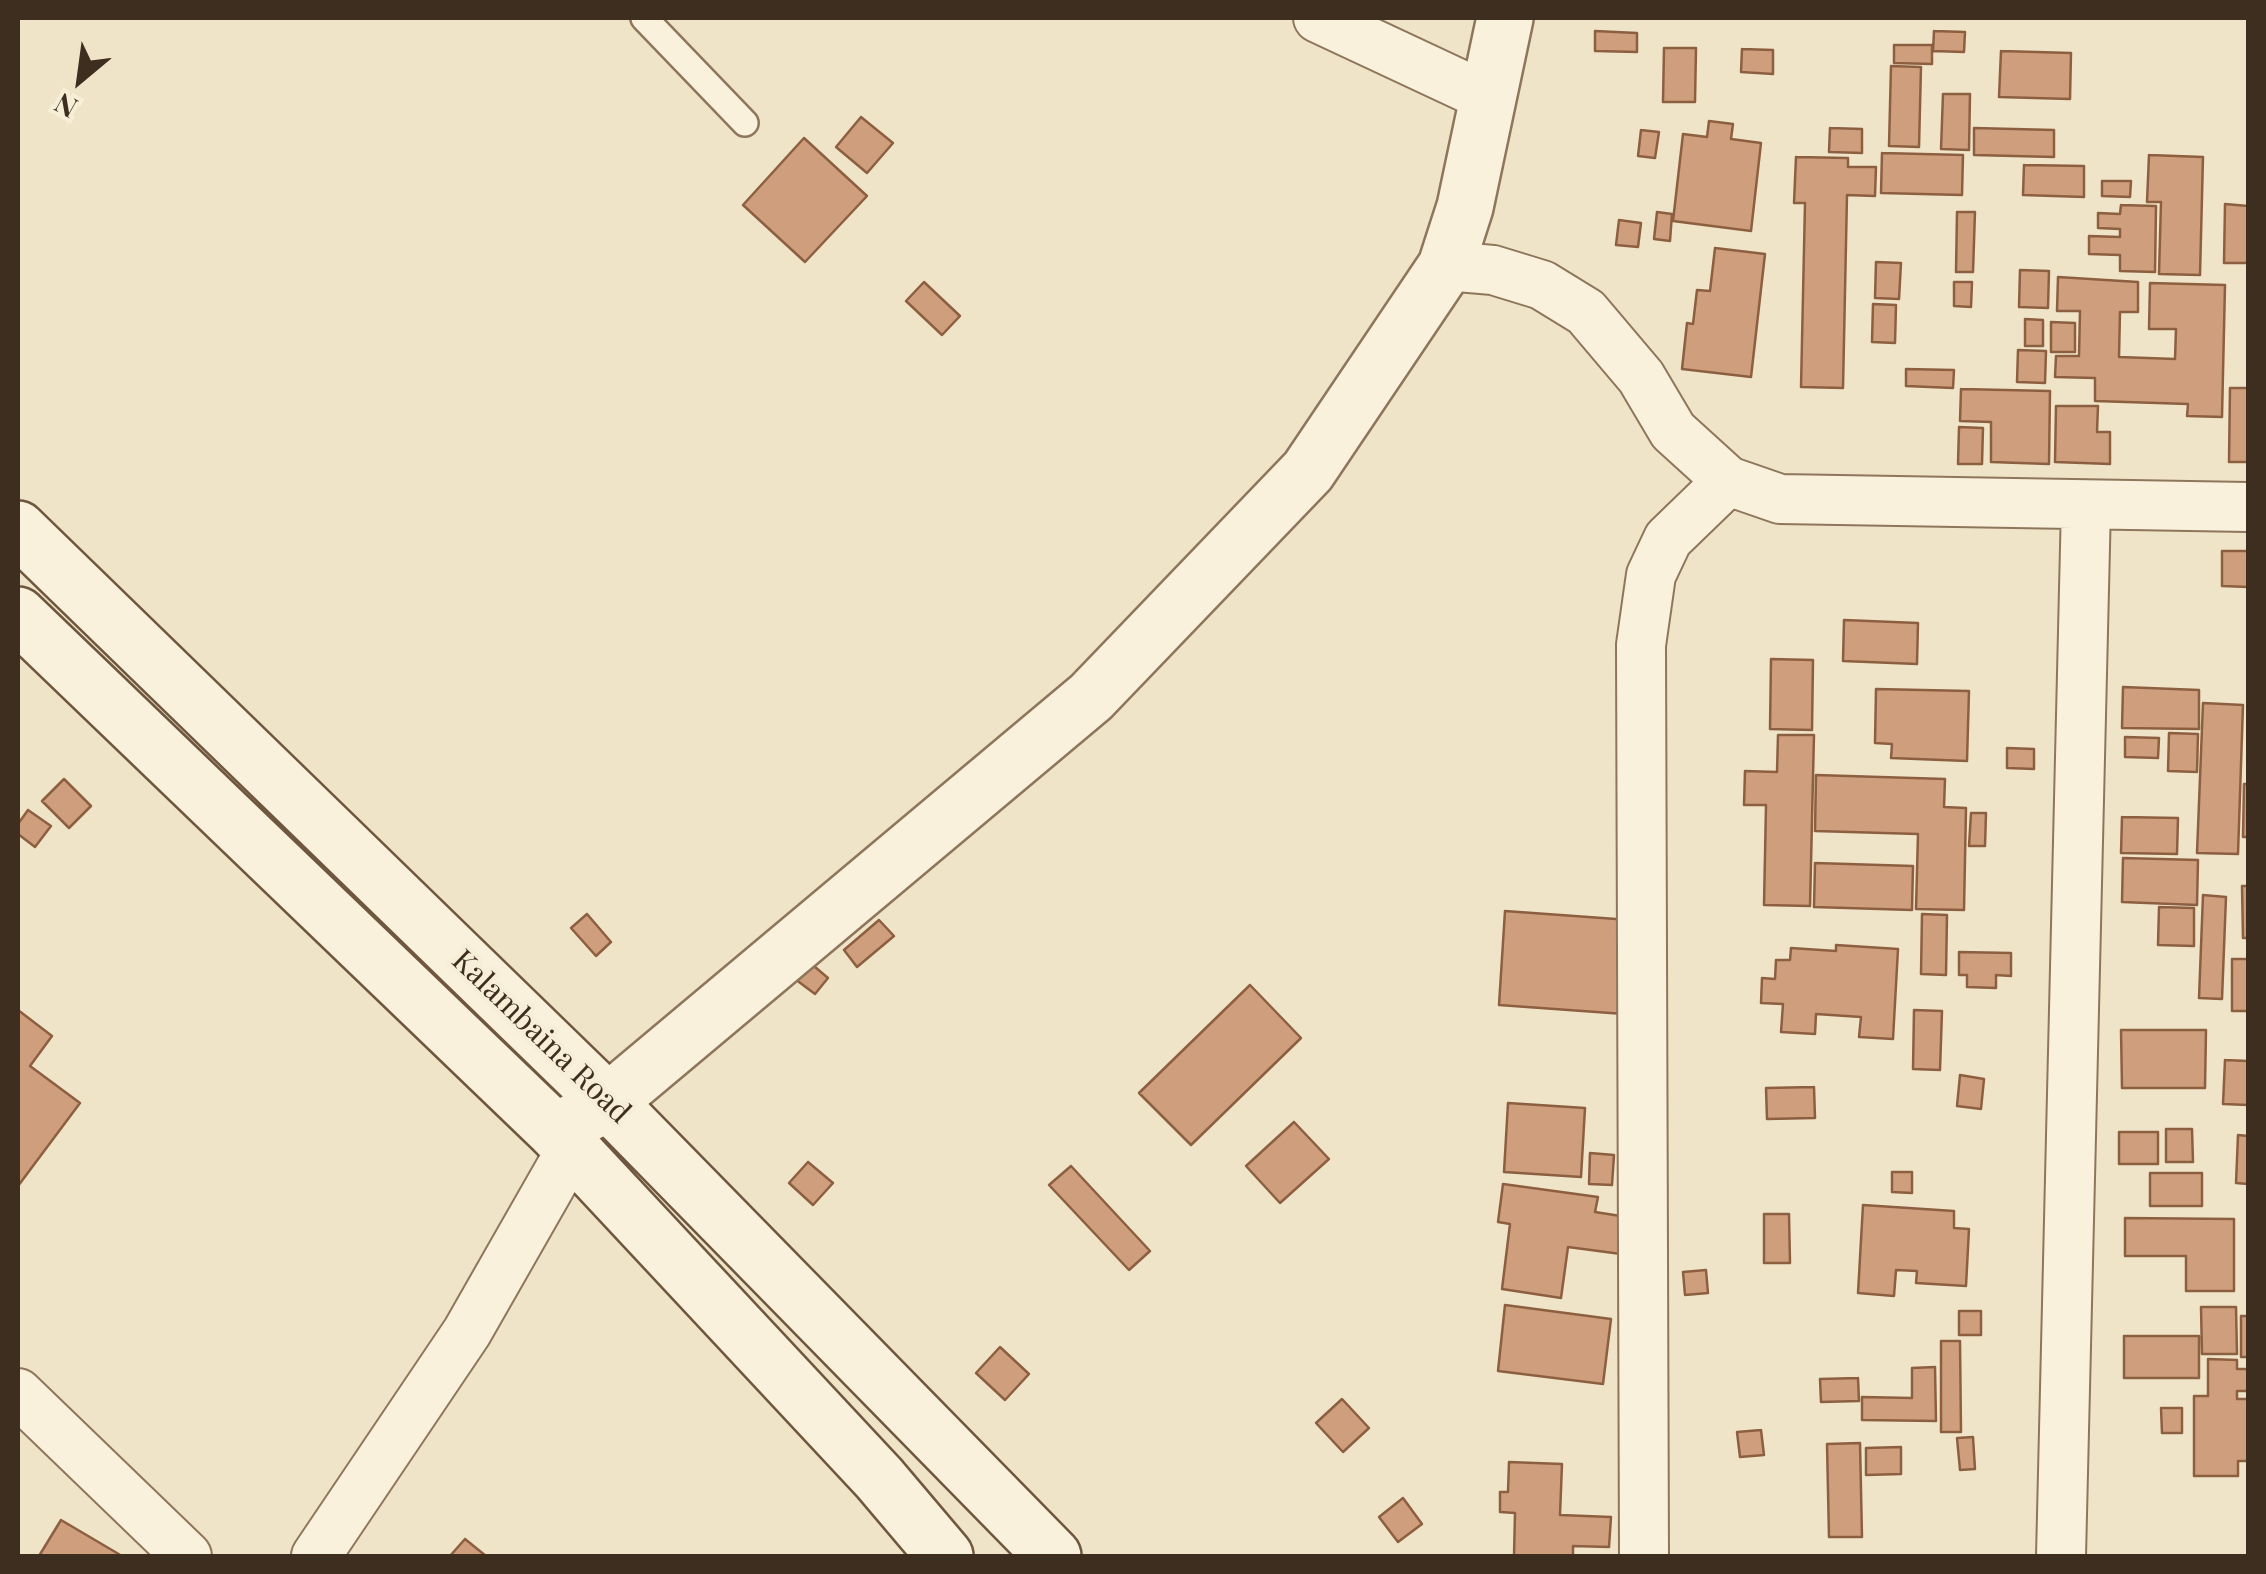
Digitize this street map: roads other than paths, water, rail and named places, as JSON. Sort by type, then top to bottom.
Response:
[{"type":"main road","points":[[564,1140],[1091,698],[1308,471],[1446,266],[1465,208],[1505,18]]},
{"type":"main road","name":"Kalambaina Road","points":[[18,528],[608,1102],[1053,1556]]},
{"type":"main road","name":"Kalambaina Road","points":[[18,615],[564,1140],[879,1478],[945,1556]]},
{"type":"street","points":[[1318,18],[1489,98]]},
{"type":"street","points":[[1446,266],[1493,270],[1542,284],[1586,312],[1641,377],[1673,431],[1728,482],[1780,499],[2248,507]]},
{"type":"street","points":[[1644,1556],[1641,645],[1651,575],[1668,539],[1728,482]]},
{"type":"street","points":[[2062,1556],[2086,504]]},
{"type":"street","points":[[316,1556],[467,1332],[564,1140]]},
{"type":"street","points":[[18,1393],[188,1556]]},
{"type":"lane","points":[[644,18],[745,123]]}]
